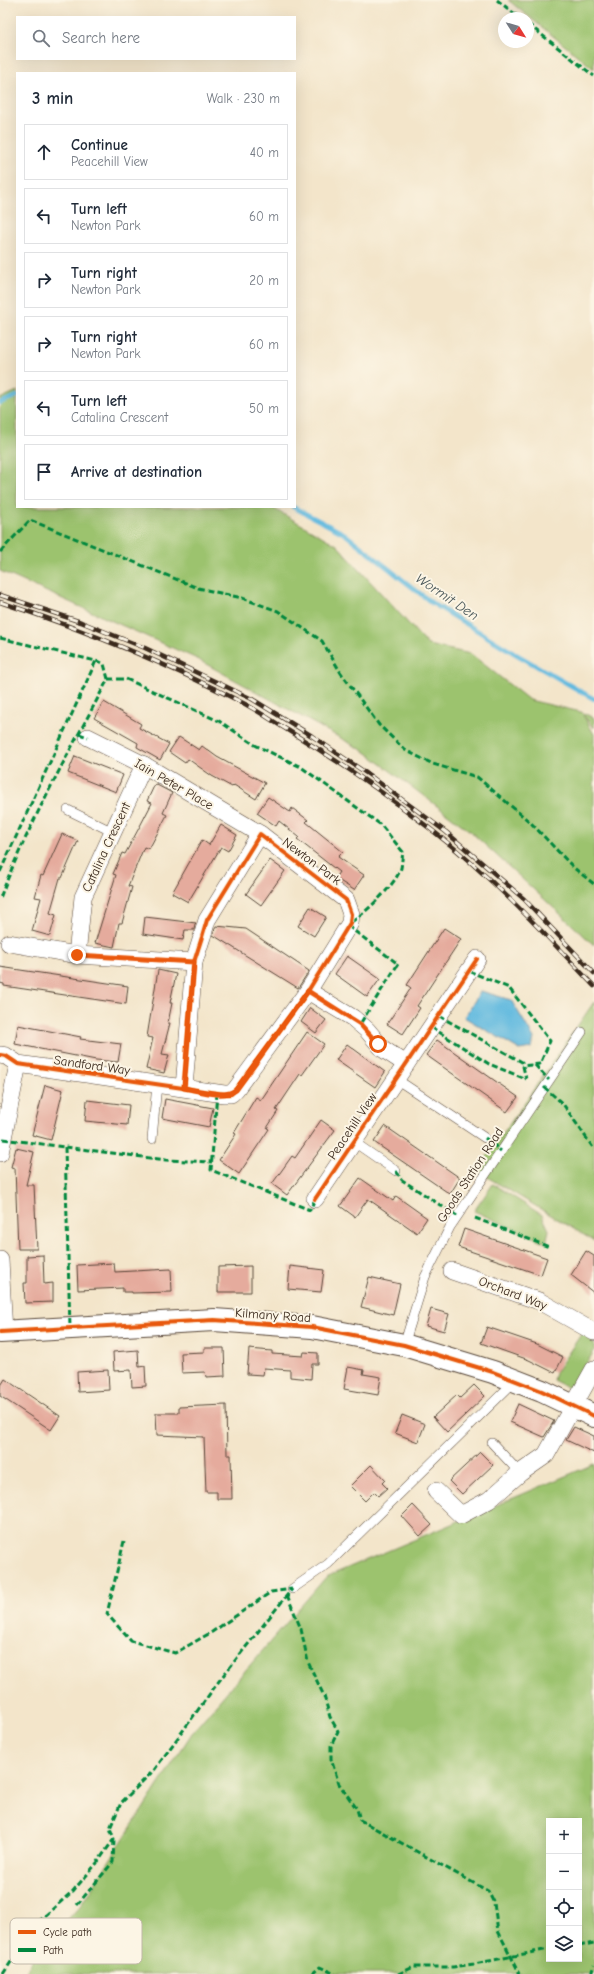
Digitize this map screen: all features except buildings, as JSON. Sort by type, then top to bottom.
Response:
[{"type":"main road","name":"Kilmany Road","points":[[2,1332],[214,1320],[312,1327],[404,1345],[516,1380],[594,1416]]},
{"type":"street","name":"Iain Peter Place","points":[[88,737],[144,765],[260,834]]},
{"type":"street","name":"Catalina Crescent","points":[[77,955],[83,897],[144,765]]},
{"type":"street","points":[[184,1088],[194,962],[207,920],[260,834]]},
{"type":"street","name":"Newton Park","points":[[184,1088],[224,1094],[231,1094],[236,1090],[308,991],[350,923],[350,908],[346,900],[260,834]]},
{"type":"street","points":[[9,943],[77,955],[194,962]]},
{"type":"street","name":"Peacehill View","points":[[315,1198],[477,959]]},
{"type":"street","points":[[308,991],[357,1021],[367,1030],[383,1049],[406,1064]]},
{"type":"street","name":"Sandford Way","points":[[0,1055],[6,1056],[18,1064],[184,1088]]},
{"type":"street","points":[[0,1153],[18,1064]]},
{"type":"street","points":[[0,1260],[2,1332]]},
{"type":"street","name":"Orchard Way","points":[[452,1271],[540,1301],[594,1332]]},
{"type":"street","points":[[436,1491],[461,1515],[489,1500],[520,1473],[546,1455],[566,1403],[594,1369]]},
{"type":"lane","points":[[68,810],[113,832]]},
{"type":"lane","name":"Goods Station Road","points":[[404,1345],[425,1277],[450,1227],[582,1032]]},
{"type":"lane","points":[[396,1079],[485,1138]]},
{"type":"lane","points":[[152,1139],[157,1084]]},
{"type":"lane","points":[[354,1142],[396,1171]]},
{"type":"lane","points":[[292,1589],[328,1564],[516,1380]]},
{"type":"lane","points":[[492,1443],[520,1473]]},
{"type":"green space","points":[[508,0],[594,0],[594,69],[534,21],[534,12],[523,12]]},
{"type":"green space","points":[[16,391],[16,508],[273,508],[337,545],[428,645],[471,654],[529,700],[581,712],[594,718],[594,728],[583,715],[594,734],[594,945],[470,831],[364,751],[195,658],[0,571],[0,399]]},
{"type":"green space","points":[[594,1002],[594,1241],[477,1171]]},
{"type":"green space","points":[[493,1184],[542,1215],[549,1230],[546,1243],[474,1211]]},
{"type":"green space","points":[[584,1330],[594,1336],[594,1351],[571,1389],[553,1380],[555,1373]]},
{"type":"green space","points":[[594,1464],[594,1974],[25,1974],[30,1964],[142,1964],[142,1918],[69,1918],[80,1906],[194,1730],[326,1577]]},
{"type":"water","points":[[481,991],[511,1000],[534,1038],[532,1048],[520,1050],[464,1017]]},
{"type":"waterway","name":"Wormit Den","points":[[0,403],[16,396]]},
{"type":"waterway","name":"Wormit Den","points":[[295,508],[345,534],[432,603],[514,653],[594,699]]},
{"type":"railway","points":[[0,595],[81,622],[145,648],[252,699],[312,736],[369,775],[446,832],[524,899],[594,973]]},
{"type":"railway","points":[[0,602],[63,624],[155,661],[251,707],[326,754],[398,804],[476,867],[556,945],[594,986]]},
{"type":"marked path","points":[[497,0],[512,12]]},
{"type":"marked path","points":[[534,29],[594,76]]},
{"type":"marked path","points":[[0,552],[30,520],[198,588],[242,598],[278,611],[322,641],[341,673],[379,725],[405,750],[433,764],[477,777],[531,823],[574,868],[594,884]]},
{"type":"marked path","points":[[0,638],[100,662],[104,664],[108,679],[37,814],[11,870],[0,898]]},
{"type":"marked path","points":[[0,872],[96,661]]},
{"type":"marked path","points":[[108,679],[126,679],[219,721],[255,745],[301,767],[381,825],[403,852],[401,868],[393,883],[386,891],[371,906],[350,923]]},
{"type":"marked path","points":[[79,734],[88,737]]},
{"type":"marked path","points":[[348,926],[398,964],[360,1024]]},
{"type":"marked path","points":[[469,971],[509,988],[550,1041],[540,1064],[522,1066]]},
{"type":"marked path","points":[[439,1016],[522,1062],[526,1079]]},
{"type":"marked path","points":[[431,1027],[489,1064],[526,1079]]},
{"type":"marked path","points":[[535,1065],[549,1080]]},
{"type":"marked path","points":[[544,1087],[563,1104],[594,1149]]},
{"type":"marked path","points":[[217,1093],[211,1170],[310,1210],[315,1199]]},
{"type":"marked path","points":[[485,1138],[501,1151]]},
{"type":"marked path","points":[[3,1139],[166,1160],[212,1162]]},
{"type":"marked path","points":[[65,1147],[70,1328]]},
{"type":"marked path","points":[[396,1171],[402,1180],[457,1216]]},
{"type":"marked path","points":[[475,1218],[549,1247]]},
{"type":"marked path","points":[[124,1541],[107,1614],[131,1641],[175,1653],[212,1632],[271,1592],[292,1589]]},
{"type":"marked path","points":[[43,1918],[73,1891],[97,1863],[114,1839],[110,1828],[121,1803],[155,1769],[222,1677],[292,1589]]},
{"type":"marked path","points":[[287,1595],[301,1629],[308,1662],[324,1696],[330,1717],[338,1731],[331,1746],[331,1759],[339,1784],[357,1809],[360,1820],[488,1891],[494,1903],[498,1931],[520,1974]]},
{"type":"marked path","points":[[77,1905],[113,1862],[114,1839]]},
{"type":"marked path","points":[[582,1945],[594,1943]]},
{"type":"marked path","points":[[398,1974],[414,1967],[453,1967],[546,1950]]},
{"type":"marked path","points":[[3,1974],[10,1963]]},
{"type":"marked path","points":[[591,1974],[594,1965]]},
{"type":"marked path","points":[[312,1974],[320,1967],[335,1974]]},
{"type":"cycle path","points":[[0,1055],[6,1056],[18,1064],[224,1094],[231,1094],[308,991],[350,923],[351,914],[346,900],[260,834],[207,920],[194,962],[184,1088]]},
{"type":"cycle path","points":[[315,1199],[477,959]]},
{"type":"cycle path","points":[[0,1332],[214,1320],[312,1327],[404,1345],[493,1372],[542,1391],[594,1416]]},
{"type":"route","points":[[77,955],[194,962],[184,1088],[231,1094],[236,1090],[308,991],[344,1014],[353,1018],[367,1030],[378,1044]]}]
